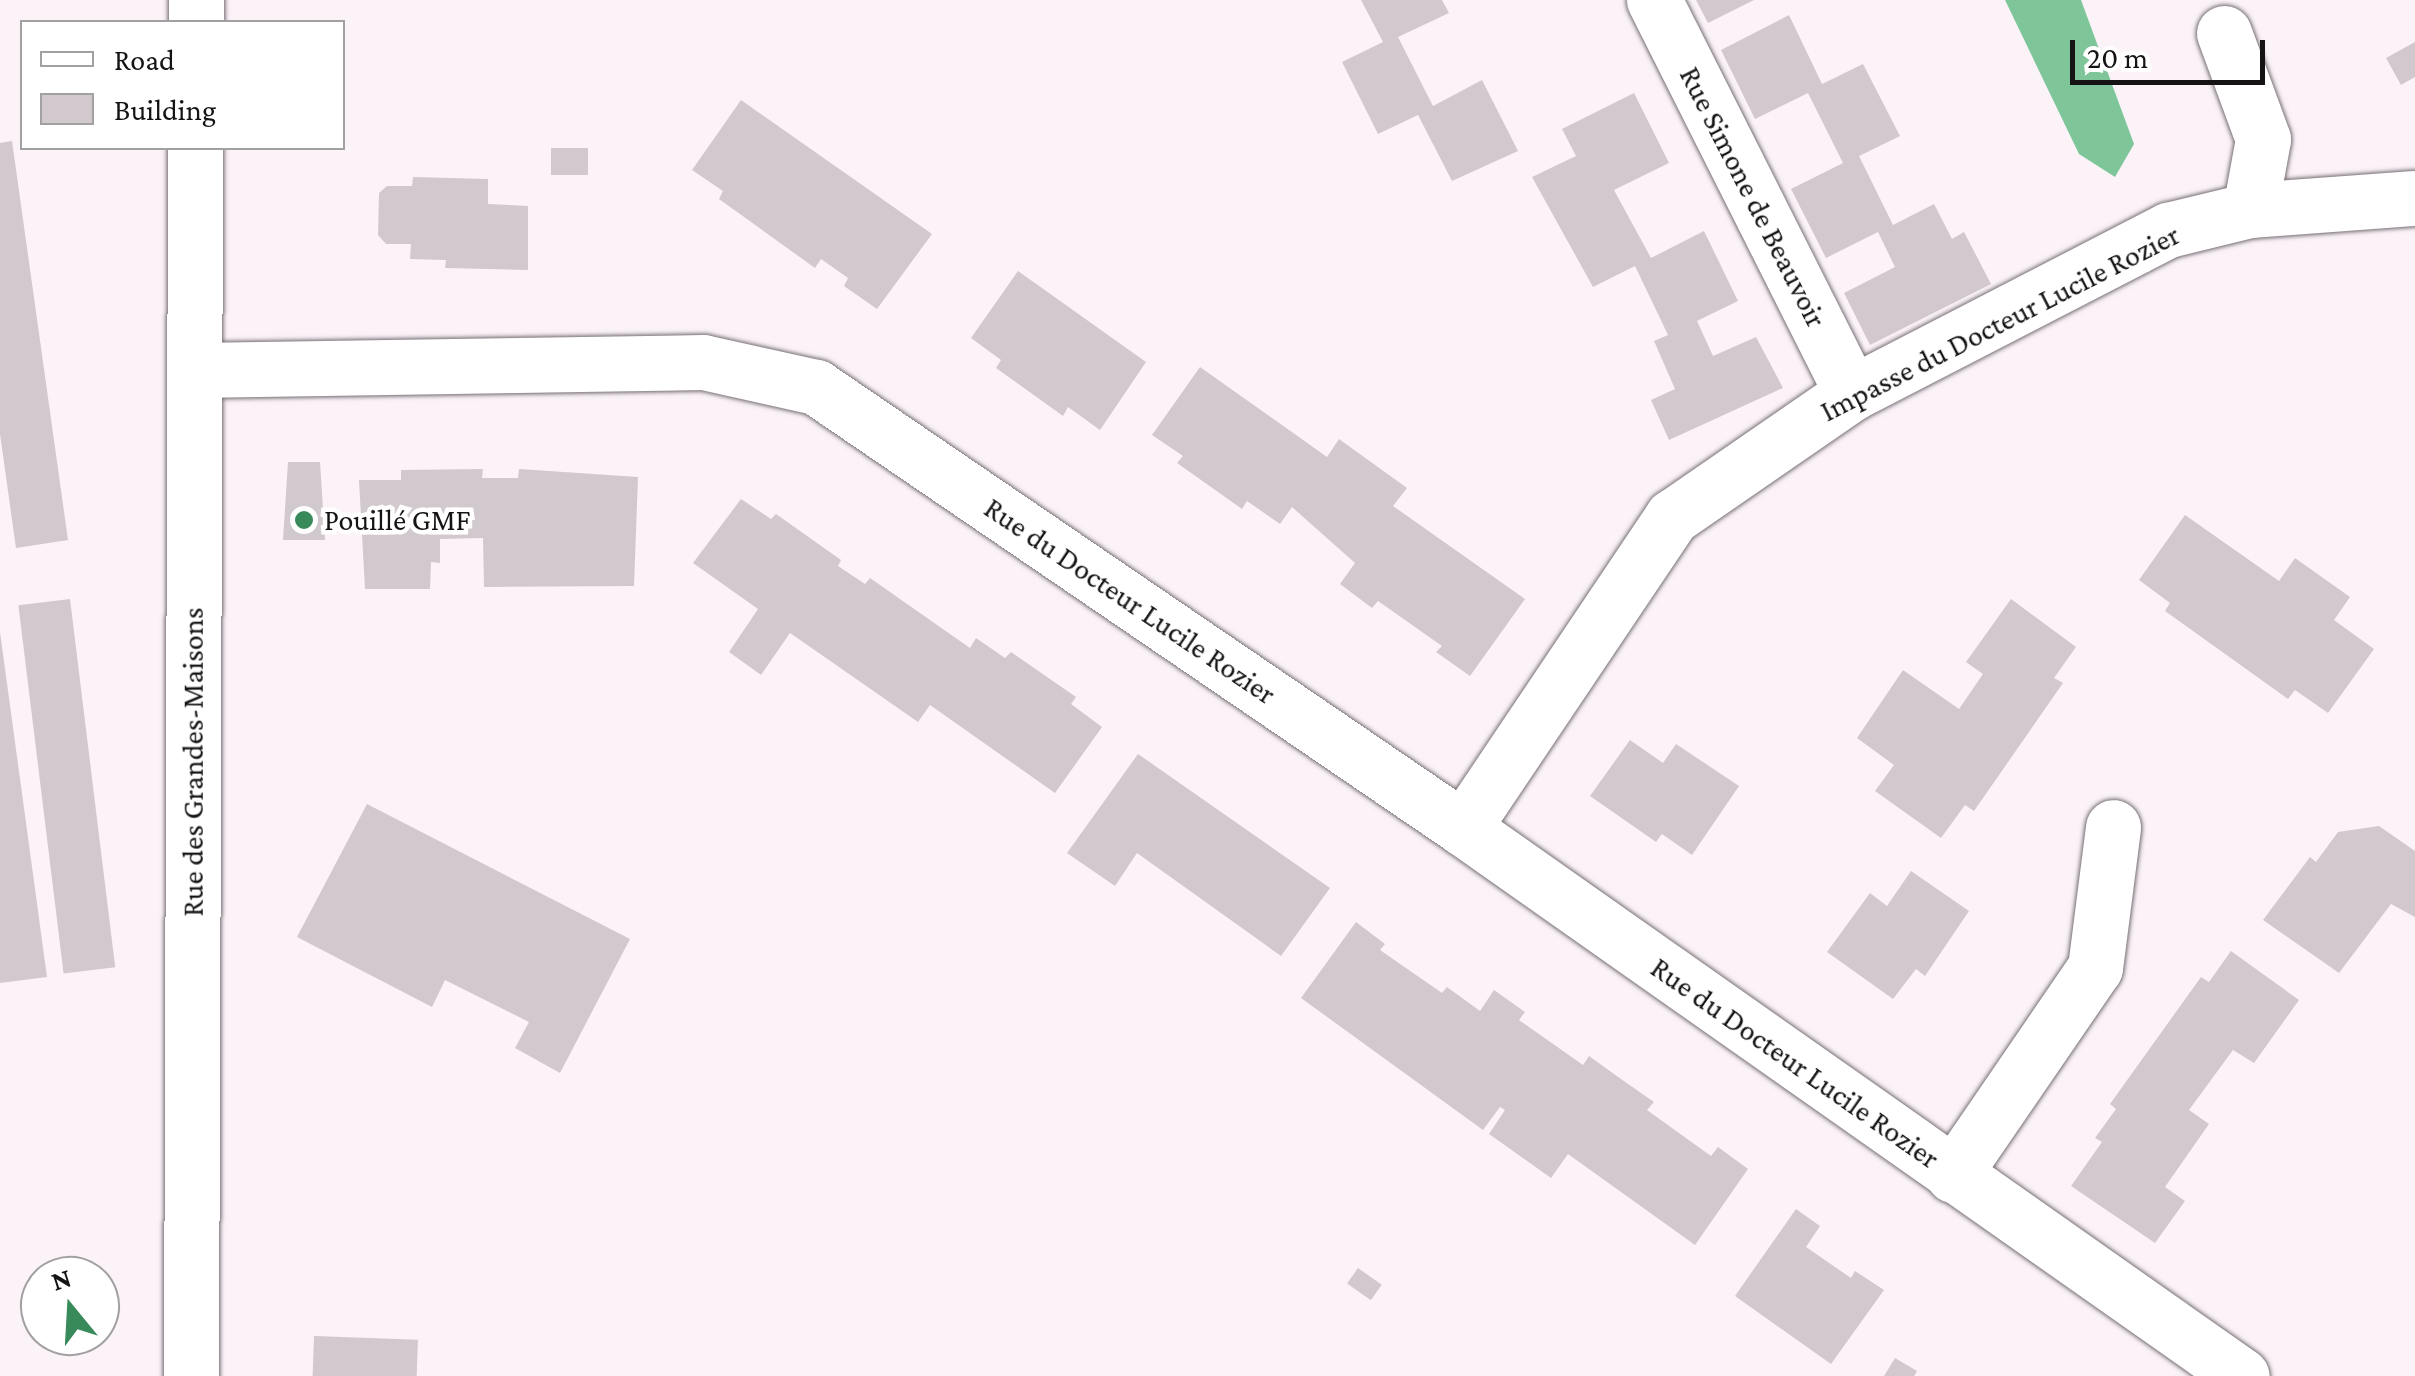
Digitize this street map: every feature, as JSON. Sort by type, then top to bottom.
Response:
[{"type":"street","name":"Rue Simone de Beauvoir","points":[[1654,0],[1852,393]]},
{"type":"street","points":[[2224,33],[2262,139],[2250,210]]},
{"type":"street","name":"Rue des Grandes-Maisons","points":[[191,1376],[195,150]]},
{"type":"street","name":"Impasse du Docteur Lucile Rozier","points":[[1463,828],[1672,516],[1852,393],[2168,230],[2250,210],[2415,198]]},
{"type":"street","name":"Rue du Docteur Lucile Rozier","points":[[194,370],[703,362],[816,387],[1463,828],[2242,1376]]},
{"type":"street","name":"Rue du Docteur Lucile Rozier","points":[[1953,1175],[1972,1138],[2095,968],[2113,827]]},
{"type":"shaded area","points":[[2005,0],[2081,0],[2134,144],[2115,177],[2079,154]]},
{"type":"building","points":[[1361,0],[1442,0],[1449,13],[1398,37],[1433,106],[1482,80],[1518,151],[1452,181],[1418,115],[1378,134],[1342,62],[1383,42]]},
{"type":"building","points":[[1696,0],[1754,0],[1708,23]]},
{"type":"building","points":[[1789,15],[1822,84],[1863,64],[1900,136],[1859,156],[1893,225],[1934,204],[1952,239],[1964,232],[1991,284],[1870,345],[1844,293],[1895,267],[1878,232],[1826,258],[1791,189],[1843,163],[1808,93],[1755,119],[1721,50]]},
{"type":"building","points":[[2415,42],[2415,77],[2401,85],[2386,58]]},
{"type":"building","points":[[1634,93],[1669,163],[1614,190],[1651,258],[1704,231],[1738,301],[1697,321],[1713,356],[1756,337],[1783,388],[1669,440],[1651,400],[1675,389],[1654,341],[1668,335],[1635,266],[1593,287],[1532,177],[1576,156],[1562,129]]},
{"type":"building","points":[[741,100],[932,234],[877,309],[844,286],[848,278],[821,259],[815,268],[719,199],[723,191],[692,170]]},
{"type":"building","points":[[12,141],[68,540],[16,548],[0,434],[0,143]]},
{"type":"building","points":[[551,148],[588,148],[588,175],[551,175]]},
{"type":"building","points":[[413,177],[488,179],[488,204],[528,206],[528,270],[445,268],[446,260],[410,259],[411,244],[386,244],[378,235],[379,193],[387,186],[412,186]]},
{"type":"building","points":[[1018,271],[1146,362],[1100,430],[1068,407],[1063,416],[996,368],[1001,360],[971,338]]},
{"type":"building","points":[[1200,367],[1327,457],[1339,439],[1407,488],[1393,506],[1525,599],[1470,676],[1436,652],[1442,646],[1378,601],[1372,608],[1340,584],[1355,563],[1292,507],[1280,524],[1247,501],[1242,509],[1177,463],[1183,456],[1152,435]]},
{"type":"building","points":[[288,462],[320,462],[325,540],[283,540]]},
{"type":"building","points":[[483,469],[482,478],[518,478],[519,469],[638,477],[634,586],[484,587],[483,538],[440,539],[440,563],[431,562],[430,589],[365,589],[359,480],[401,480],[401,470]]},
{"type":"building","points":[[741,499],[771,519],[776,514],[841,560],[838,566],[865,584],[870,578],[970,648],[976,638],[1005,658],[1011,652],[1076,697],[1071,704],[1102,727],[1055,793],[930,705],[918,722],[790,633],[761,675],[729,652],[758,609],[693,563]]},
{"type":"building","points":[[2185,515],[2279,581],[2295,558],[2350,597],[2334,620],[2374,649],[2328,713],[2295,690],[2288,699],[2165,611],[2170,603],[2139,580]]},
{"type":"building","points":[[70,599],[115,967],[64,974],[18,605]]},
{"type":"building","points":[[2011,599],[2076,647],[2054,678],[2063,683],[1974,811],[1965,805],[1941,838],[1875,791],[1894,765],[1857,738],[1903,670],[1959,709],[1983,674],[1966,662]]},
{"type":"building","points":[[0,632],[47,977],[0,983]]},
{"type":"building","points":[[1630,740],[1663,763],[1676,744],[1739,786],[1692,855],[1662,834],[1656,842],[1590,796]]},
{"type":"building","points":[[1138,754],[1330,888],[1281,956],[1137,853],[1115,886],[1067,853]]},
{"type":"building","points":[[367,804],[630,939],[560,1073],[515,1048],[529,1022],[445,980],[432,1007],[297,937]]},
{"type":"building","points":[[2379,826],[2415,851],[2415,917],[2391,904],[2339,973],[2263,920],[2310,857],[2316,862],[2338,832]]},
{"type":"building","points":[[1911,871],[1969,911],[1925,976],[1916,969],[1893,999],[1827,952],[1870,893],[1887,906]]},
{"type":"building","points":[[1356,922],[1385,944],[1380,950],[1442,993],[1447,987],[1480,1011],[1494,990],[1525,1012],[1519,1020],[1583,1065],[1589,1056],[1654,1102],[1647,1110],[1711,1156],[1718,1147],[1748,1169],[1695,1245],[1568,1154],[1551,1178],[1489,1134],[1505,1110],[1500,1107],[1483,1130],[1301,998]]},
{"type":"building","points":[[2231,951],[2299,1000],[2254,1063],[2233,1050],[2189,1110],[2209,1124],[2165,1187],[2185,1201],[2155,1243],[2071,1186],[2102,1142],[2095,1138],[2116,1109],[2110,1104],[2201,977],[2209,982]]},
{"type":"building","points":[[1796,1209],[1820,1226],[1806,1247],[1851,1278],[1855,1271],[1884,1290],[1831,1364],[1735,1296]]},
{"type":"building","points":[[1358,1268],[1382,1285],[1371,1300],[1347,1284]]},
{"type":"building","points":[[314,1336],[418,1340],[417,1376],[313,1376]]},
{"type":"building","points":[[1895,1358],[1917,1371],[1914,1376],[1884,1376]]},
{"type":"place","name":"Pouillé GMF","points":[[304,520]]}]
